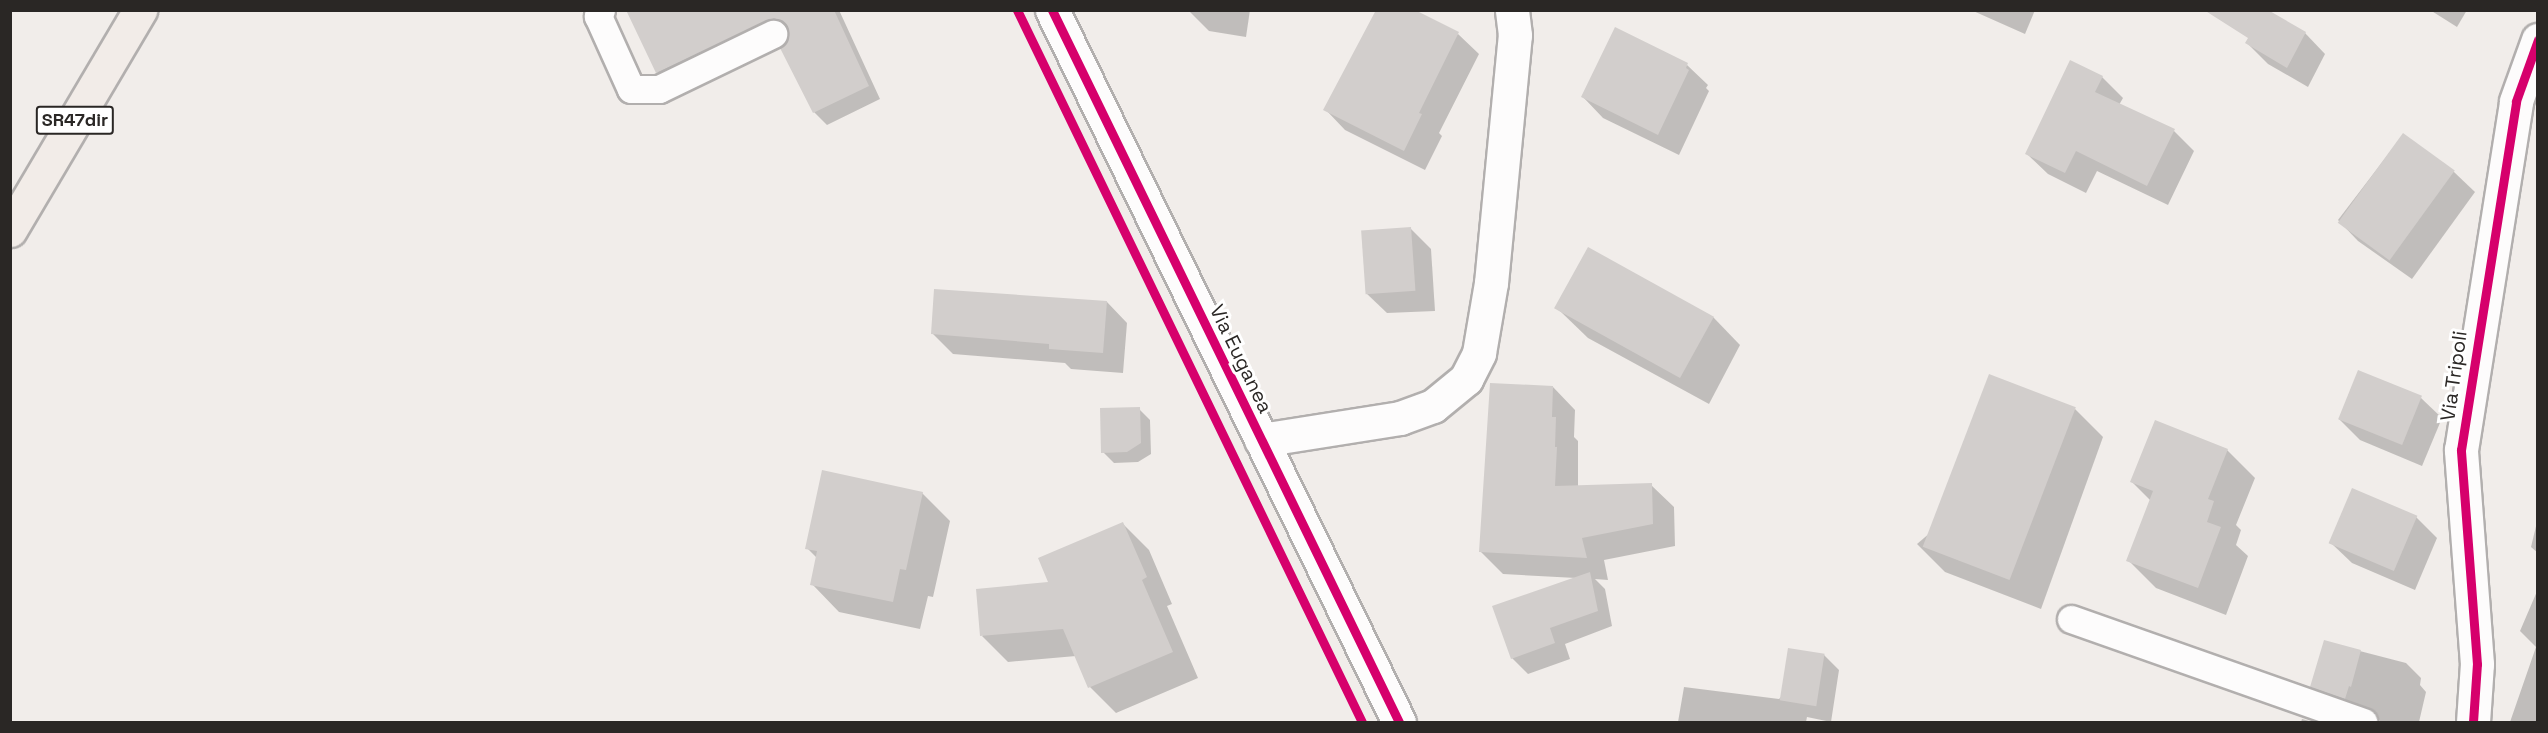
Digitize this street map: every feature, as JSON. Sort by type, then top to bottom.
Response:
[{"type":"highway","name":"SR47dir","points":[[10,230],[140,10]]},
{"type":"street","name":"Via Euganea","points":[[1052,10],[1399,723]]},
{"type":"street","name":"Via Euganea","points":[[1261,440],[1400,418],[1433,406],[1466,379],[1479,353],[1491,283],[1515,35],[1512,10]]},
{"type":"street","name":"Via Tripoli","points":[[2473,723],[2477,664],[2461,450],[2516,101],[2538,40]]},
{"type":"lane","points":[[601,10],[598,16],[631,89],[659,89],[695,66],[744,43],[772,34]]},
{"type":"lane","points":[[2071,619],[2363,723]]},
{"type":"building","points":[[626,10],[834,10],[869,86],[813,113],[780,48],[786,42],[787,28],[781,21],[774,18],[656,73]]},
{"type":"building","points":[[1376,10],[1415,10],[1459,32],[1419,113],[1422,114],[1404,151],[1323,110]]},
{"type":"building","points":[[2204,10],[2268,10],[2306,32],[2287,68],[2245,43],[2248,38]]},
{"type":"building","points":[[1615,27],[1688,63],[1686,68],[1689,70],[1658,135],[1581,97]]},
{"type":"building","points":[[2070,60],[2103,76],[2095,92],[2175,129],[2147,186],[2076,151],[2065,173],[2025,154]]},
{"type":"building","points":[[2403,133],[2455,171],[2390,260],[2338,223]]},
{"type":"building","points":[[1411,227],[1415,291],[1366,294],[1361,230]]},
{"type":"building","points":[[1588,247],[1714,317],[1680,378],[1554,308]]},
{"type":"building","points":[[934,289],[1107,301],[1103,353],[1049,349],[1049,344],[931,334]]},
{"type":"building","points":[[2358,370],[2422,396],[2402,445],[2338,419]]},
{"type":"building","points":[[1989,374],[2076,407],[2010,580],[1923,547]]},
{"type":"building","points":[[1490,383],[1553,386],[1552,417],[1556,417],[1555,447],[1557,447],[1555,486],[1652,483],[1653,524],[1582,538],[1587,558],[1479,552]]},
{"type":"building","points":[[1140,407],[1141,443],[1127,452],[1101,453],[1100,408]]},
{"type":"building","points":[[2155,420],[2228,449],[2208,499],[2214,501],[2207,522],[2221,527],[2198,588],[2126,561],[2153,491],[2130,482]]},
{"type":"building","points":[[822,470],[923,492],[906,570],[900,569],[893,602],[810,585],[817,551],[805,549]]},
{"type":"building","points":[[2352,488],[2417,516],[2394,571],[2329,543]]},
{"type":"building","points":[[1123,522],[1147,577],[1142,580],[1173,652],[1088,688],[1063,629],[980,636],[976,589],[1048,582],[1038,558]]},
{"type":"building","points":[[1590,572],[1598,611],[1550,628],[1555,643],[1511,659],[1492,606]]},
{"type":"building","points":[[2324,640],[2361,650],[2351,687],[2349,686],[2345,699],[2310,687]]},
{"type":"building","points":[[1788,648],[1825,654],[1816,706],[1780,700]]},
{"type":"cycle path","points":[[1017,10],[1362,722]]},
{"type":"cycle path","points":[[1052,10],[1399,722]]},
{"type":"cycle path","points":[[2473,722],[2477,664],[2461,450],[2516,101],[2538,40]]}]
